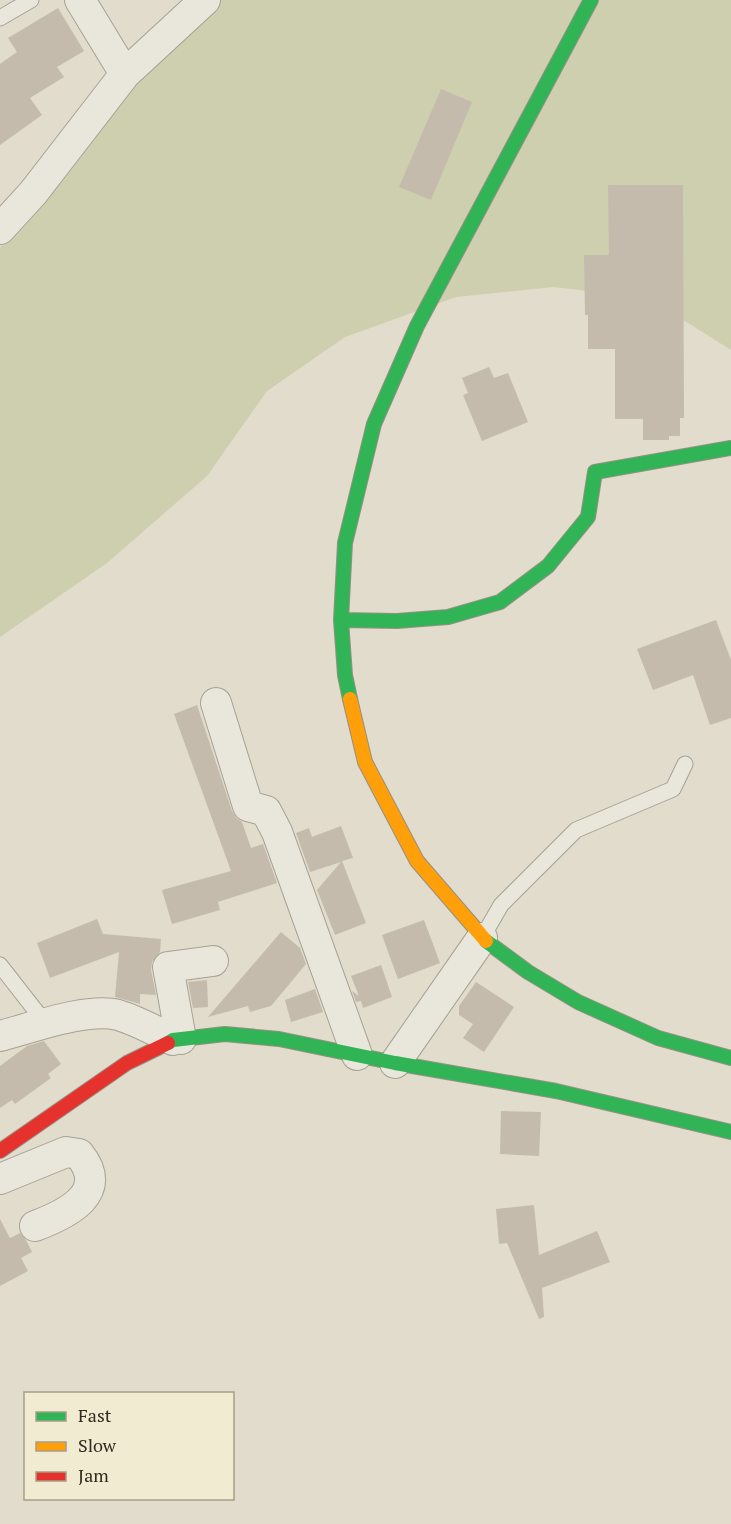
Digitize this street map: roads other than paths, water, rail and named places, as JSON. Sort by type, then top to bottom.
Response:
[{"type":"street","points":[[80,0],[125,74]]},
{"type":"street","points":[[0,229],[33,194],[125,74],[205,0]]},
{"type":"street","points":[[591,0],[417,326],[374,424],[345,543],[341,620],[345,675],[365,762],[417,861],[482,938],[528,972],[578,1002],[658,1038],[731,1058]]},
{"type":"street","points":[[341,620],[397,621],[448,617],[500,602],[548,566],[588,517],[595,472],[731,448]]},
{"type":"street","points":[[216,703],[248,806],[266,811],[277,832],[357,1055]]},
{"type":"street","points":[[395,1063],[482,938]]},
{"type":"street","points":[[177,1040],[168,967],[213,961]]},
{"type":"street","points":[[0,1036],[89,1014],[117,1015],[177,1040]]},
{"type":"street","points":[[0,1151],[127,1063],[177,1040],[225,1034],[279,1039],[395,1063],[556,1091],[731,1132]]},
{"type":"street","points":[[0,1179],[66,1152],[79,1154],[86,1163],[91,1179],[88,1192],[73,1208],[59,1217],[35,1226]]},
{"type":"lane","points":[[0,18],[31,0]]},
{"type":"lane","points":[[482,938],[501,905],[576,830],[673,789],[685,764]]},
{"type":"lane","points":[[0,965],[46,1024]]}]
